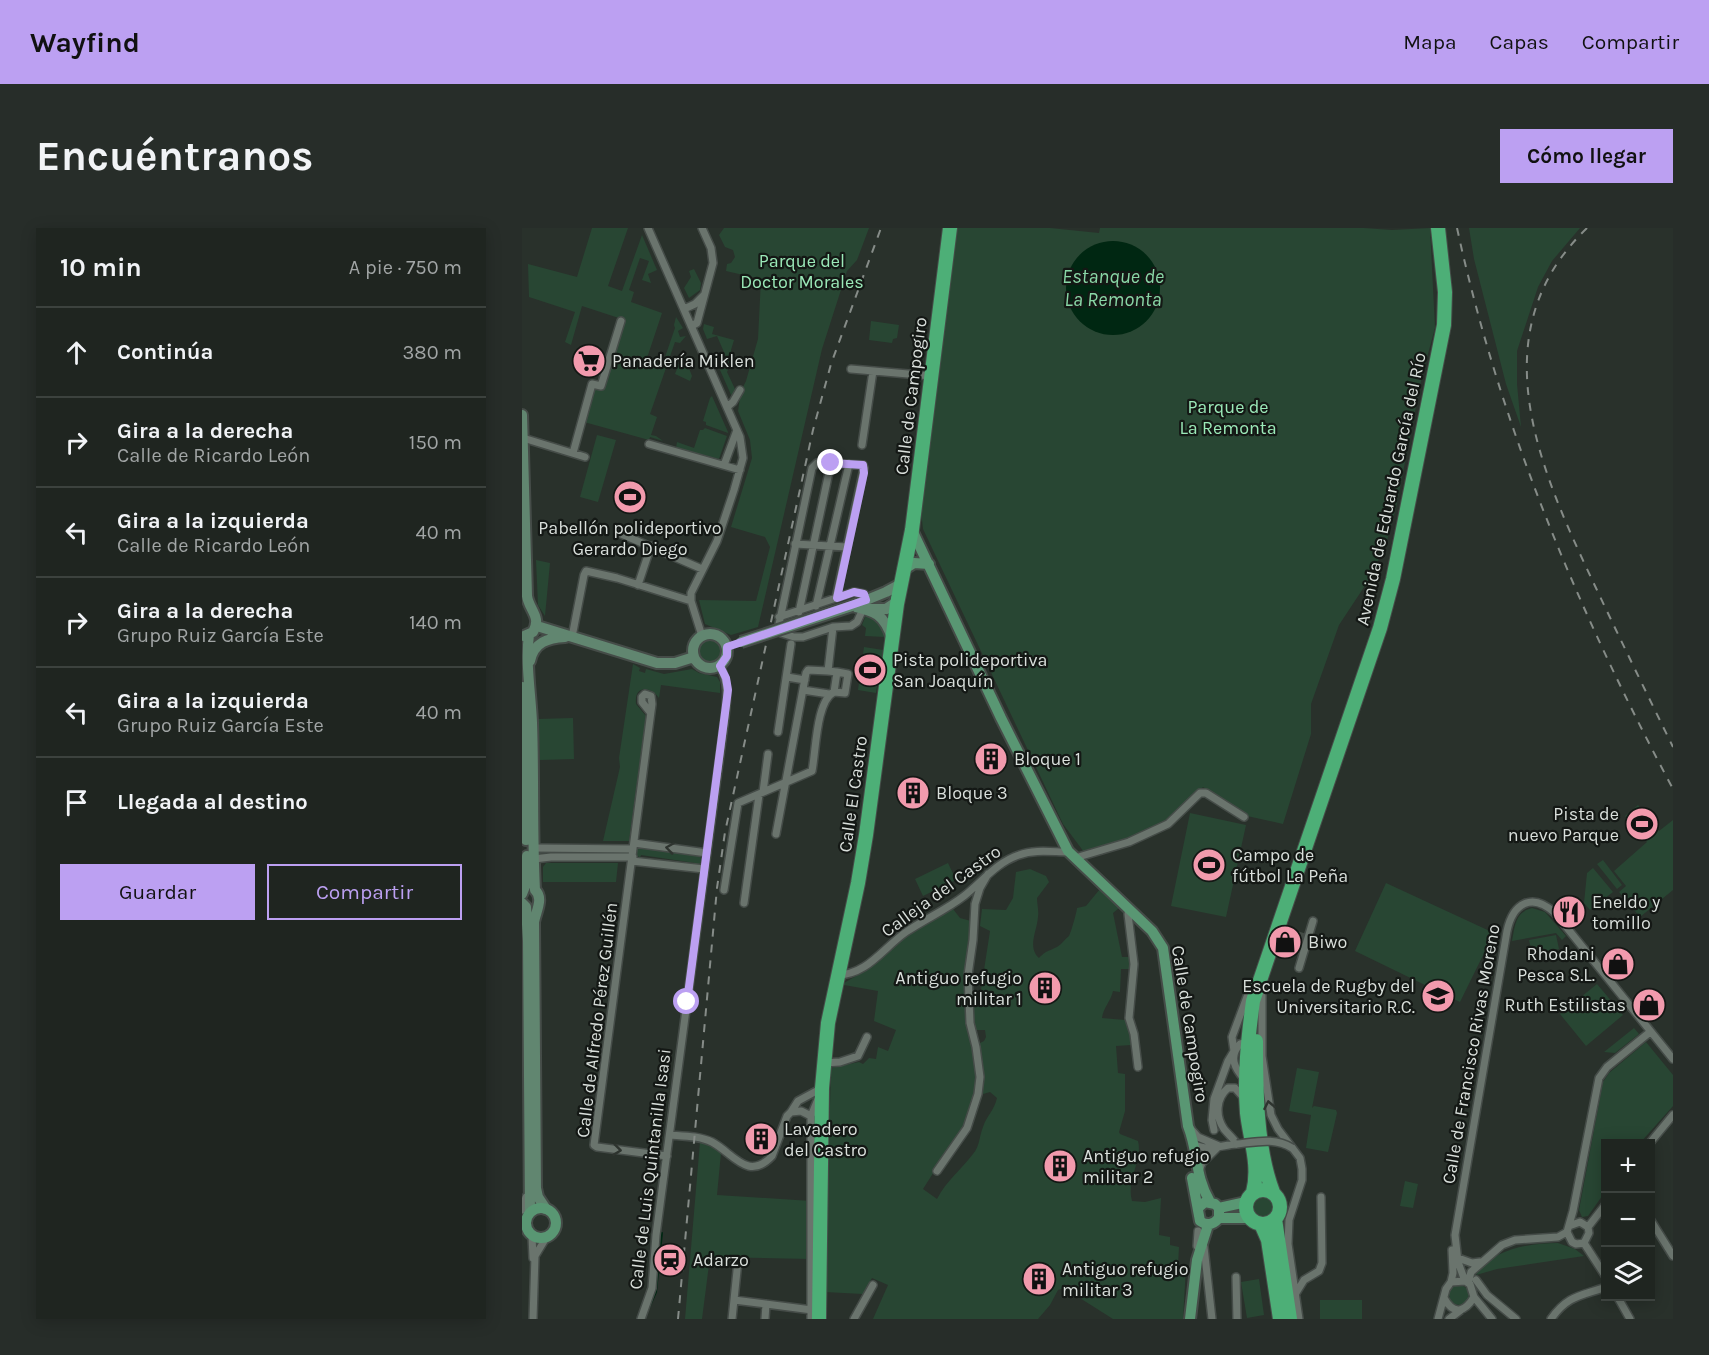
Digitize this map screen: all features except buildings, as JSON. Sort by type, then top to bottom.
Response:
[{"type":"highway","name":"Calle de Campogiro","points":[[912,530],[950,228]]},
{"type":"highway","name":"Avenida de Eduardo García del Río","points":[[1273,1192],[1263,1161],[1247,1041],[1253,1001],[1380,628],[1393,579],[1444,325],[1445,292],[1439,232]]},
{"type":"highway","name":"Calle El Castro","points":[[815,1315],[822,1088],[828,1023],[858,883],[898,601],[912,530]]},
{"type":"highway","name":"Avenida de Eduardo García del Río","points":[[1250,1197],[1256,1181],[1256,1163],[1247,1114],[1250,1064],[1262,986],[1272,945]]},
{"type":"highway","points":[[1255,1221],[1268,1223],[1280,1212],[1280,1203],[1273,1192],[1266,1189],[1250,1197],[1246,1210],[1268,1240],[1281,1319]]},
{"type":"highway","points":[[1275,1219],[1290,1319]]},
{"type":"main road","points":[[522,416],[526,609],[537,617],[529,632],[527,650],[530,677],[534,854],[527,897],[534,922],[536,1188],[538,1197],[546,1209],[554,1215],[556,1225],[554,1232],[546,1238],[528,1235],[525,1217],[529,1174],[524,1030],[527,875],[522,687]]},
{"type":"main road","points":[[522,525],[524,512]]},
{"type":"main road","name":"Calle de Campogiro","points":[[912,530],[1001,718],[1051,819],[1072,855],[1152,931],[1163,948],[1192,1178],[1198,1217],[1203,1227]]},
{"type":"main road","points":[[727,647],[852,606],[865,604],[886,592],[914,563],[929,564]]},
{"type":"main road","points":[[865,604],[886,609],[898,601],[886,592]]},
{"type":"main road","points":[[865,604],[884,619],[893,641]]},
{"type":"main road","points":[[529,632],[572,637],[657,663],[675,663],[694,657]]},
{"type":"main road","points":[[708,634],[718,636],[727,647],[727,656],[720,666],[711,669],[702,667],[694,657],[694,647],[702,636],[708,634]]},
{"type":"main road","points":[[530,677],[532,654],[539,645],[553,638],[572,637]]},
{"type":"main road","name":"Calle de Campogiro","points":[[1187,1130],[1194,1144],[1197,1173],[1202,1188],[1216,1209]]},
{"type":"main road","points":[[1216,1209],[1250,1197]]},
{"type":"main road","points":[[1198,1208],[1201,1204],[1255,1221]]},
{"type":"main road","points":[[525,1217],[537,1208],[546,1209]]},
{"type":"main road","points":[[1203,1227],[1216,1222],[1216,1209]]},
{"type":"main road","points":[[1192,1290],[1202,1255],[1203,1227]]},
{"type":"main road","points":[[1190,1319],[1191,1264],[1203,1227]]},
{"type":"street","points":[[648,228],[737,430],[743,451],[740,470],[717,541],[693,587],[691,601],[702,636]]},
{"type":"street","points":[[691,326],[697,324],[713,263],[711,248],[702,228]]},
{"type":"street","points":[[684,309],[695,304],[706,293]]},
{"type":"street","points":[[573,453],[592,384],[601,386],[621,321]]},
{"type":"street","points":[[851,369],[931,376]]},
{"type":"street","points":[[862,445],[873,371]]},
{"type":"street","points":[[727,407],[740,390]]},
{"type":"street","points":[[724,465],[737,430]]},
{"type":"street","points":[[523,438],[585,457]]},
{"type":"street","points":[[649,444],[740,470]]},
{"type":"street","points":[[779,621],[812,468],[817,463],[863,465],[864,473],[837,598]]},
{"type":"street","points":[[799,612],[831,463]]},
{"type":"street","points":[[816,606],[849,464]]},
{"type":"street","points":[[619,533],[702,569]]},
{"type":"street","points":[[795,544],[847,547]]},
{"type":"street","points":[[638,585],[651,546]]},
{"type":"street","points":[[572,637],[586,571],[691,601]]},
{"type":"street","points":[[854,592],[864,594],[865,604],[857,622],[851,626],[833,627],[803,637],[794,637],[785,634],[788,627],[779,621],[854,592]]},
{"type":"street","points":[[828,671],[833,627]]},
{"type":"street","points":[[778,732],[791,644]]},
{"type":"street","name":"Calle de Luis Quintanilla Isasi","points":[[641,1319],[652,1288],[656,1235],[728,690],[726,678],[720,666]]},
{"type":"street","points":[[724,890],[738,803],[761,794],[785,783],[812,771],[822,705],[832,693],[837,672],[808,670],[794,744],[791,747],[785,783],[776,834]]},
{"type":"street","points":[[787,677],[805,680]]},
{"type":"street","points":[[803,690],[832,693]]},
{"type":"street","name":"Calle de Alfredo Pérez Guillén","points":[[650,712],[594,1145],[668,1156]]},
{"type":"street","points":[[744,903],[768,754]]},
{"type":"street","name":"Calleja del Castro","points":[[837,975],[848,975],[867,966],[904,933],[952,904],[1004,862],[1019,855],[1033,851],[1072,855],[1129,842],[1168,824],[1200,793],[1206,793],[1244,817]]},
{"type":"street","points":[[534,854],[551,857],[633,852],[704,869]]},
{"type":"street","points":[[534,854],[706,853]]},
{"type":"street","points":[[937,1171],[967,1128],[978,1094],[980,1077],[970,1023],[968,975],[975,904],[988,874]]},
{"type":"street","name":"Calle de Francisco Rivas Moreno","points":[[1466,1282],[1452,1251],[1509,922],[1520,905],[1529,902],[1549,907],[1650,1032]]},
{"type":"street","points":[[1129,908],[1134,964],[1129,1018],[1134,1034],[1138,1067]]},
{"type":"street","points":[[1299,968],[1313,921]]},
{"type":"street","name":"Avenida de Eduardo García del Río","points":[[1248,994],[1232,1037],[1234,1051],[1250,1064]]},
{"type":"street","points":[[1572,1242],[1568,1229],[1574,1211],[1599,1078],[1607,1067],[1650,1032],[1673,1059]]},
{"type":"street","points":[[824,1063],[840,1062],[858,1056],[867,1037]]},
{"type":"street","name":"Avenida de Eduardo García del Río","points":[[1214,1130],[1212,1120],[1214,1100],[1228,1061],[1240,1044],[1247,1041]]},
{"type":"street","points":[[1250,1064],[1272,1120],[1300,1158],[1302,1180],[1292,1207],[1288,1231],[1299,1319]]},
{"type":"street","points":[[1237,1144],[1220,1121],[1218,1106],[1223,1092],[1231,1087],[1240,1092],[1247,1114]]},
{"type":"street","points":[[670,1135],[710,1141],[742,1165],[749,1167],[768,1161],[787,1116],[798,1101],[822,1088]]},
{"type":"street","name":"Calle El Castro","points":[[811,1319],[815,1315],[812,1116],[822,1088]]},
{"type":"street","points":[[791,1112],[801,1111],[812,1116]]},
{"type":"street","points":[[1653,1139],[1672,1120]]},
{"type":"street","points":[[1187,1130],[1219,1146]]},
{"type":"street","points":[[1194,1144],[1206,1148],[1276,1141],[1292,1148]]},
{"type":"street","points":[[1202,1188],[1200,1166],[1219,1146]]},
{"type":"street","points":[[1296,1294],[1304,1280],[1319,1271],[1322,1263],[1321,1197]]},
{"type":"street","points":[[1584,1243],[1589,1233],[1588,1227],[1601,1209]]},
{"type":"street","points":[[1574,1211],[1580,1222],[1588,1227]]},
{"type":"street","points":[[1558,1237],[1580,1222]]},
{"type":"street","points":[[1655,1228],[1673,1256]]},
{"type":"street","points":[[528,1235],[533,1267],[533,1319]]},
{"type":"street","points":[[1466,1282],[1471,1272],[1482,1261],[1509,1242],[1558,1237],[1576,1244],[1584,1243]]},
{"type":"street","points":[[533,1267],[537,1250],[546,1238]]},
{"type":"street","name":"Calle de Francisco Rivas Moreno","points":[[1451,1282],[1457,1264],[1455,1241]]},
{"type":"street","points":[[1584,1243],[1601,1271]]},
{"type":"street","points":[[1202,1255],[1212,1319]]},
{"type":"street","points":[[732,1319],[738,1261]]},
{"type":"street","points":[[1457,1264],[1482,1261]]},
{"type":"street","points":[[1293,1275],[1304,1280]]},
{"type":"street","points":[[1236,1277],[1237,1319]]},
{"type":"street","points":[[1476,1280],[1487,1295],[1516,1319]]},
{"type":"street","points":[[1438,1319],[1446,1289],[1451,1282],[1470,1284],[1474,1297],[1489,1316]]},
{"type":"street","points":[[854,1319],[873,1285]]},
{"type":"street","points":[[1551,1319],[1558,1308],[1582,1293],[1601,1288]]},
{"type":"street","points":[[1449,1319],[1465,1309],[1474,1297]]},
{"type":"street","points":[[1444,1298],[1454,1309],[1465,1309],[1489,1316]]},
{"type":"street","points":[[734,1300],[815,1315]]},
{"type":"street","points":[[1620,1301],[1630,1319]]},
{"type":"street","points":[[765,1304],[765,1319]]},
{"type":"green space","points":[[592,228],[628,228],[608,286],[622,291],[642,235],[657,270],[648,274],[651,283],[642,280],[649,261],[640,258],[629,290],[634,292],[631,302],[662,313],[647,358],[663,363],[675,328],[676,317],[683,328],[678,331],[680,337],[686,336],[680,343],[675,342],[650,414],[657,417],[651,435],[663,441],[650,437],[649,440],[584,422],[594,387],[604,389],[625,320],[582,306],[571,345],[565,342],[575,312],[529,297],[528,264],[577,277]]},
{"type":"green space","name":"Parque del Doctor Morales","points":[[724,228],[869,228],[857,260],[847,271],[822,349],[758,627],[731,635],[705,624],[699,600],[756,601],[770,547],[765,537],[731,527],[752,458],[750,440],[738,411],[741,391],[758,339],[761,279],[726,271],[727,264],[731,263],[735,257],[733,250],[725,247],[719,235]]},
{"type":"green space","name":"Parque de La Remonta","points":[[956,228],[1050,228],[1099,233],[1100,228],[1364,228],[1392,230],[1430,228],[1435,328],[1422,376],[1396,508],[1386,544],[1370,578],[1339,625],[1311,704],[1311,734],[1283,824],[1247,816],[1203,787],[1166,822],[1136,837],[1084,852],[1063,824],[923,529],[921,511]]},
{"type":"green space","points":[[1469,228],[1580,228],[1552,261],[1538,287],[1517,351],[1521,427],[1506,384],[1474,259]]},
{"type":"green space","points":[[694,269],[701,283],[700,290],[689,298],[684,288],[691,277],[689,271]]},
{"type":"green space","points":[[871,321],[899,325],[897,338],[893,339],[892,343],[869,340]]},
{"type":"green space","points":[[704,324],[714,327],[712,334],[734,340],[731,350],[733,359],[727,372],[737,390],[732,397],[720,370],[727,359],[717,336],[707,339],[703,329]]},
{"type":"green space","points":[[682,356],[690,359],[687,363],[692,376],[690,381],[675,374]]},
{"type":"green space","points":[[712,396],[728,433],[706,425],[703,421]]},
{"type":"green space","points":[[705,428],[727,436],[719,459],[676,448],[677,442],[694,448],[700,430]]},
{"type":"green space","points":[[597,435],[616,440],[598,502],[580,497]]},
{"type":"green space","points":[[536,560],[550,563],[545,616],[538,605]]},
{"type":"green space","points":[[866,615],[873,617],[879,623],[885,637],[865,636],[866,628],[862,625]]},
{"type":"green space","points":[[710,638],[719,642],[723,651],[719,660],[710,664],[701,660],[697,651],[701,642]]},
{"type":"green space","name":"Pista polideportiva San Joaquín","points":[[864,647],[883,650],[876,693],[858,690]]},
{"type":"green space","points":[[633,664],[640,668],[639,671],[645,673],[646,669],[664,674],[692,669],[717,677],[720,682],[720,693],[661,685],[659,698],[652,691],[640,690],[636,704],[646,716],[629,841],[603,841],[620,767],[619,758]]},
{"type":"green space","points":[[573,718],[574,759],[540,760],[538,719]]},
{"type":"green space","points":[[1638,805],[1659,831],[1673,820],[1673,890],[1640,917],[1619,892],[1626,886],[1614,871],[1647,842],[1625,816]]},
{"type":"green space","name":"Campo de fútbol La Peña","points":[[1190,813],[1246,825],[1226,917],[1171,906]]},
{"type":"green space","points":[[641,846],[641,848],[700,855],[702,861],[697,866],[695,863],[641,855],[640,858],[636,851]]},
{"type":"green space","points":[[1603,860],[1622,885],[1617,889],[1597,864]]},
{"type":"green space","points":[[546,863],[618,863],[616,882],[543,882],[543,867]]},
{"type":"green space","points":[[948,863],[956,880],[923,896],[915,879]]},
{"type":"green space","points":[[1593,868],[1613,892],[1590,910],[1584,903],[1587,873]]},
{"type":"green space","points":[[1030,869],[1046,876],[1049,882],[1037,898],[1038,915],[1033,944],[1035,954],[1039,958],[1059,946],[1069,936],[1077,908],[1086,906],[1100,889],[1119,908],[1113,913],[1122,957],[1131,957],[1131,969],[1121,969],[1120,992],[1113,991],[1102,1018],[1125,1020],[1131,1033],[1131,1045],[1116,1046],[1118,1073],[1125,1074],[1125,1111],[1119,1132],[1138,1141],[1138,1155],[1131,1185],[1132,1201],[1145,1202],[1161,1198],[1159,1235],[1170,1237],[1170,1245],[1179,1247],[1178,1265],[1186,1267],[1183,1319],[1113,1319],[1064,1288],[1058,1290],[1050,1305],[1038,1319],[873,1319],[888,1285],[872,1278],[863,1294],[825,1292],[831,1068],[859,1062],[863,1064],[869,1058],[876,1059],[878,1047],[888,1051],[896,1030],[874,1021],[878,991],[844,985],[844,983],[873,966],[906,936],[937,916],[953,909],[960,918],[971,921],[964,984],[977,1073],[976,1090],[963,1131],[923,1189],[937,1199],[975,1151],[997,1098],[990,1092],[983,1094],[980,1090],[980,1043],[986,1037],[985,1030],[974,1030],[973,999],[980,996],[990,931],[980,926],[982,909],[1006,910],[1013,898],[1016,872]]},
{"type":"green space","points":[[1386,883],[1494,933],[1460,1002],[1355,951]]},
{"type":"green space","points":[[1532,908],[1545,912],[1566,936],[1562,940],[1556,933],[1512,941],[1519,916]]},
{"type":"green space","points":[[1556,935],[1559,949],[1532,954],[1529,940]]},
{"type":"green space","points":[[1597,984],[1623,1015],[1586,1046],[1560,1014]]},
{"type":"green space","points":[[1634,1028],[1639,1034],[1615,1053],[1604,1052]]},
{"type":"green space","points":[[1646,1042],[1673,1075],[1673,1106],[1644,1139],[1601,1139],[1601,1198],[1588,1216],[1582,1217],[1579,1210],[1603,1082],[1609,1073]]},
{"type":"green space","points":[[1297,1068],[1319,1072],[1312,1108],[1314,1106],[1336,1110],[1328,1152],[1306,1148],[1311,1115],[1289,1111]]},
{"type":"green space","points":[[700,1142],[721,1153],[717,1195],[811,1201],[810,1259],[710,1257],[702,1319],[685,1319]]},
{"type":"green space","points":[[1405,1181],[1418,1184],[1413,1208],[1400,1206]]},
{"type":"green space","points":[[1263,1196],[1271,1199],[1274,1207],[1271,1215],[1263,1218],[1255,1215],[1252,1207],[1255,1199]]},
{"type":"green space","points":[[1558,1243],[1575,1249],[1584,1256],[1497,1269],[1476,1275],[1483,1266],[1501,1253],[1535,1244]]},
{"type":"green space","points":[[1259,1279],[1264,1315],[1247,1318],[1241,1282]]},
{"type":"green space","points":[[1455,1285],[1463,1285],[1469,1291],[1469,1299],[1463,1305],[1455,1305],[1449,1299],[1449,1291]]},
{"type":"green space","points":[[1320,1300],[1362,1300],[1362,1319],[1320,1319]]},
{"type":"water","name":"Estanque de La Remonta","points":[[1113,241],[1131,245],[1146,255],[1156,270],[1160,288],[1156,306],[1146,321],[1131,331],[1113,335],[1095,331],[1080,321],[1070,306],[1066,288],[1070,270],[1080,255],[1095,245]]},
{"type":"waterway","points":[[644,1319],[656,1292],[662,1233]]},
{"type":"tunnel","points":[[1278,928],[1307,938]]},
{"type":"railway","points":[[678,1319],[717,888],[725,832],[813,430],[831,364],[881,228]]},
{"type":"railway","points":[[1457,228],[1475,302],[1519,446],[1574,585],[1605,654],[1673,789]]},
{"type":"railway","points":[[1587,228],[1554,269],[1534,313],[1527,358],[1530,404],[1540,451],[1575,544],[1673,747]]},
{"type":"place","name":"Panadería Miklen","points":[[589,361]]},
{"type":"place","name":"Pabellón polideportivo Gerardo Diego","points":[[630,497]]},
{"type":"place","name":"Pista polideportiva San Joaquín","points":[[870,670]]},
{"type":"place","name":"Bloque 1","points":[[991,759]]},
{"type":"place","name":"Bloque 3","points":[[913,793]]},
{"type":"place","name":"Pista de nuevo Parque","points":[[1642,824]]},
{"type":"place","name":"Campo de fútbol La Peña","points":[[1209,865]]},
{"type":"place","name":"Eneldo y tomillo","points":[[1569,912]]},
{"type":"place","name":"Biwo","points":[[1285,942]]},
{"type":"place","name":"Rhodani Pesca S.L.","points":[[1618,964]]},
{"type":"place","name":"Antiguo refugio militar 1","points":[[1045,988]]},
{"type":"place","name":"Escuela de Rugby del Universitario R.C.","points":[[1438,996]]},
{"type":"place","name":"Ruth Estilistas","points":[[1649,1005]]},
{"type":"place","name":"Lavadero del Castro","points":[[761,1139]]},
{"type":"place","name":"Antiguo refugio militar 2","points":[[1060,1166]]},
{"type":"place","name":"Adarzo","points":[[670,1260]]},
{"type":"place","name":"Antiguo refugio militar 3","points":[[1039,1279]]},
{"type":"route","points":[[687,1002],[728,690],[726,678],[720,666],[727,656],[727,647],[866,600],[864,594],[854,592],[837,598],[864,468],[863,465],[855,463],[831,463]]}]
